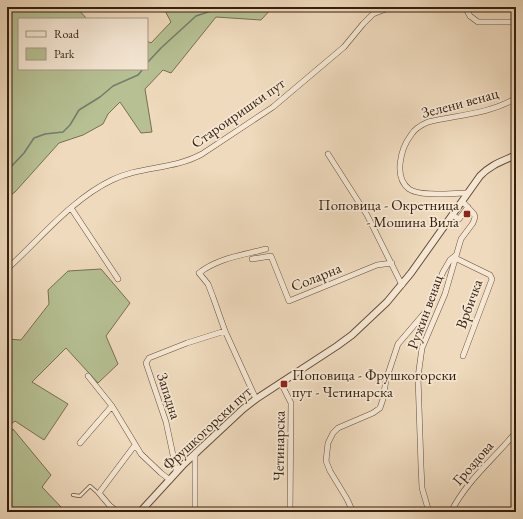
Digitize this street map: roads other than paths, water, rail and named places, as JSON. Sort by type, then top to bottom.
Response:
[{"type":"street","name":"Староиришки пут","points":[[7,269],[71,208],[92,191],[112,179],[141,171],[176,165],[190,161],[202,154],[272,107],[344,47],[373,14],[391,7]]},
{"type":"street","points":[[465,7],[470,16],[478,22],[516,22]]},
{"type":"street","name":"Зелени венац","points":[[468,193],[422,194],[409,189],[403,182],[400,175],[401,158],[406,143],[411,134],[419,126],[428,122],[491,110],[516,98]]},
{"type":"street","points":[[328,154],[367,215],[402,285]]},
{"type":"street","name":"Фрушкогорски пут","points":[[140,512],[195,454],[256,399],[337,346],[387,302],[402,285],[485,171],[496,163],[516,155]]},
{"type":"street","points":[[452,215],[460,219],[468,207],[462,201]]},
{"type":"street","name":"Ружин венац","points":[[429,512],[422,488],[418,377],[422,348],[445,294],[461,239],[473,223],[475,217],[468,207]]},
{"type":"street","points":[[71,208],[118,278]]},
{"type":"street","points":[[256,399],[225,331],[208,284],[199,272],[208,266],[221,261],[266,249]]},
{"type":"street","name":"Соларна","points":[[252,259],[271,256],[289,301],[377,265],[392,263]]},
{"type":"street","points":[[353,512],[326,461],[327,448],[330,439],[338,428],[373,414],[380,408],[383,400],[386,380],[398,344],[425,313],[446,266],[450,260],[456,257]]},
{"type":"street","name":"Врбичка","points":[[456,257],[490,275],[492,279],[463,356]]},
{"type":"street","name":"Западна","points":[[176,473],[166,422],[146,363],[149,358],[187,343],[225,331]]},
{"type":"street","points":[[88,376],[112,406],[141,454],[170,480]]},
{"type":"street","name":"Четинарска","points":[[281,383],[291,403],[290,512]]},
{"type":"street","points":[[80,444],[112,406]]},
{"type":"street","name":"Гроздова","points":[[451,512],[470,481],[516,432]]},
{"type":"street","points":[[118,512],[110,506],[99,493],[135,445]]},
{"type":"street","points":[[195,454],[195,512]]},
{"type":"lane","points":[[73,495],[80,496],[90,486],[99,493]]},
{"type":"waterway","points":[[148,62],[196,16],[214,10],[239,7]]},
{"type":"waterway","points":[[7,171],[24,153],[34,138],[45,134],[63,132],[70,125],[79,110],[100,97],[113,86],[138,75],[142,70]]},
{"type":"place","name":"Поповица - Окретница - Мошина Вила","points":[[467,214]]},
{"type":"place","name":"Поповица - Фрушкогорски пут - Четинарска","points":[[284,384]]}]
